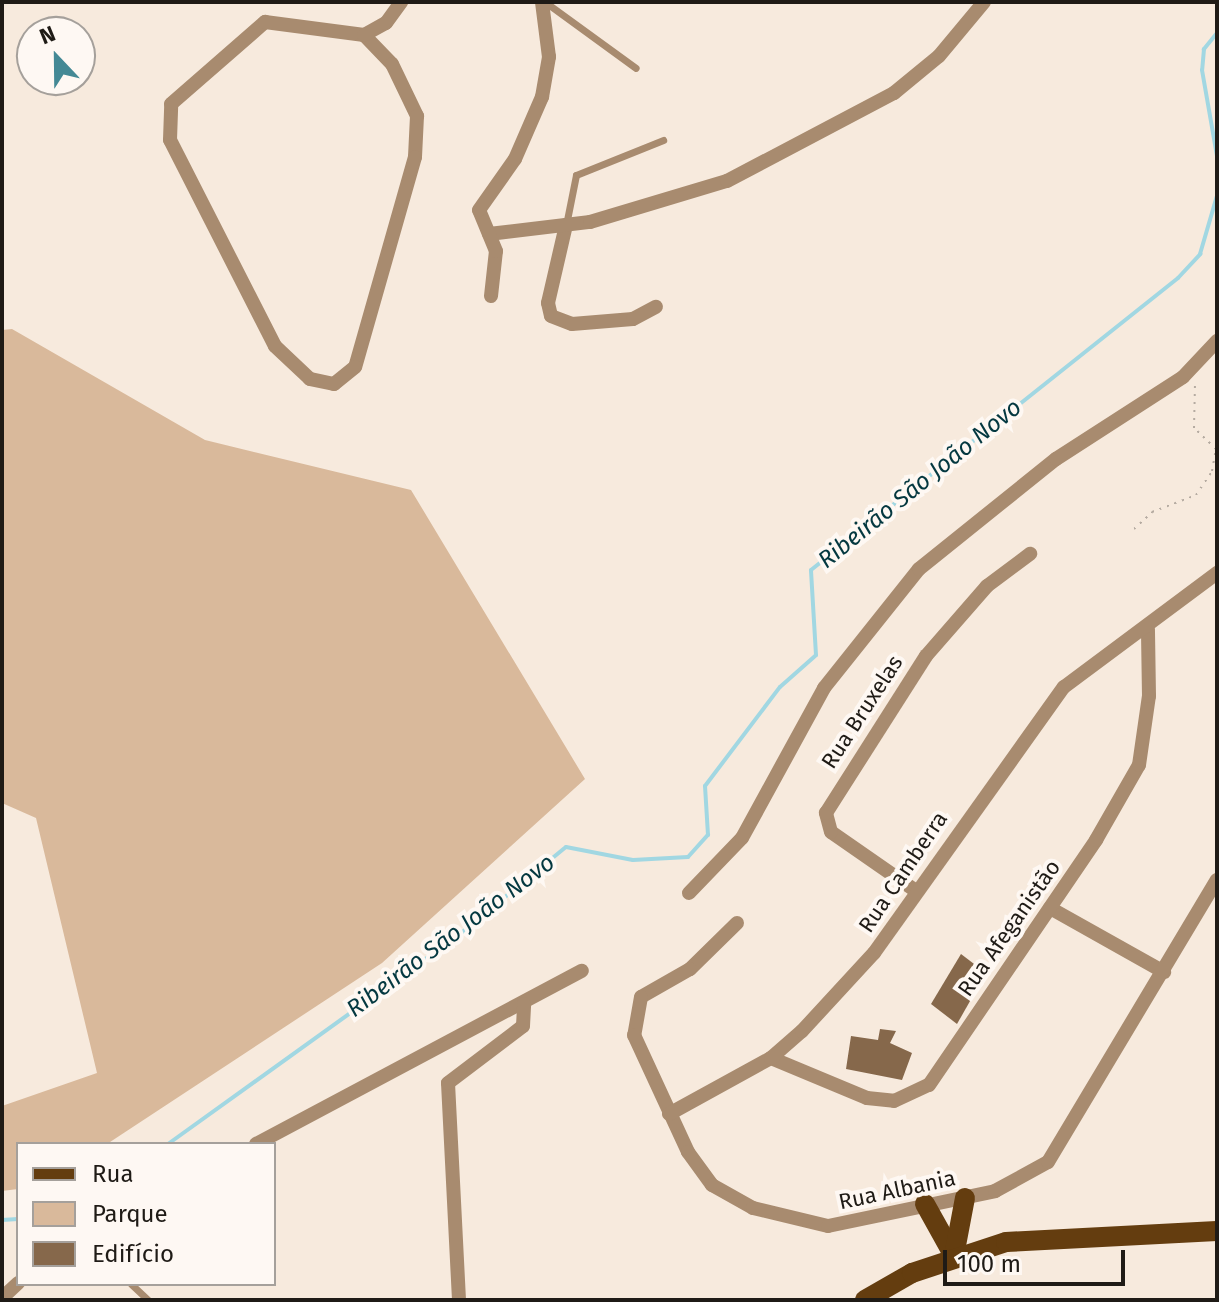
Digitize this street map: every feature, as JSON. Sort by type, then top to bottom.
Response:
[{"type":"main road","points":[[954,1256],[965,1198]]},
{"type":"main road","points":[[925,1204],[954,1256]]},
{"type":"main road","points":[[865,1300],[954,1256],[1055,1234],[1217,1231]]},
{"type":"street","points":[[364,35],[392,64],[417,116],[415,157],[355,367],[334,384],[310,379],[275,346],[170,140],[171,104],[265,22],[364,35],[386,23],[401,2]]},
{"type":"street","points":[[491,296],[496,251],[479,210],[524,143],[547,77],[543,2]]},
{"type":"street","points":[[489,234],[566,225],[653,208],[727,181],[848,122],[939,56],[984,2]]},
{"type":"street","points":[[566,225],[548,303],[551,316],[572,324],[633,319],[656,307]]},
{"type":"street","points":[[689,893],[742,838],[824,688],[919,569],[1056,459],[1122,423],[1183,377],[1197,357],[1217,341]]},
{"type":"street","name":"Rua Bruxelas","points":[[916,891],[831,832],[826,813],[926,656],[987,586],[1030,554]]},
{"type":"street","name":"Rua Camberra","points":[[669,1114],[771,1058],[874,953],[1064,687],[1148,629],[1217,573]]},
{"type":"street","name":"Rua Afeganistão","points":[[771,1058],[867,1098],[913,1096],[942,1069],[1050,908],[1139,765],[1149,696],[1148,629]]},
{"type":"street","name":"Rua Albania","points":[[737,923],[690,969],[634,1006],[638,1048],[697,1168],[753,1208],[828,1226],[965,1198],[1014,1184],[1048,1162],[1217,880]]},
{"type":"street","points":[[1050,908],[1164,972]]},
{"type":"street","points":[[260,1142],[582,971]]},
{"type":"street","points":[[459,1300],[448,1083],[523,1026],[524,1004]]},
{"type":"lane","points":[[543,2],[636,68]]},
{"type":"lane","points":[[566,225],[576,175],[663,140]]},
{"type":"lane","points":[[133,1286],[148,1300]]},
{"type":"path","points":[[1134,529],[1152,512],[1196,495],[1216,450],[1194,428],[1197,357]]},
{"type":"green space","points":[[12,329],[205,440],[411,490],[585,779],[382,963],[110,1142],[16,1142],[16,1189],[2,1191],[2,1106],[97,1073],[36,818],[2,803],[2,330]]},
{"type":"building","points":[[961,954],[986,973],[957,1024],[931,1004]]},
{"type":"building","points":[[880,1029],[896,1031],[890,1043],[912,1053],[902,1080],[846,1069],[851,1036],[878,1040]]},
{"type":"waterway","name":"Ribeirão São João Novo","points":[[1217,33],[1204,49],[1202,70],[1217,156]]},
{"type":"waterway","name":"Ribeirão São João Novo","points":[[171,1142],[460,934],[566,847],[633,860],[688,857],[708,835],[705,786],[780,687],[816,655],[811,570],[1178,278],[1200,254],[1217,196]]},
{"type":"waterway","name":"Ribeirão São João Novo","points":[[2,1220],[16,1219]]}]
